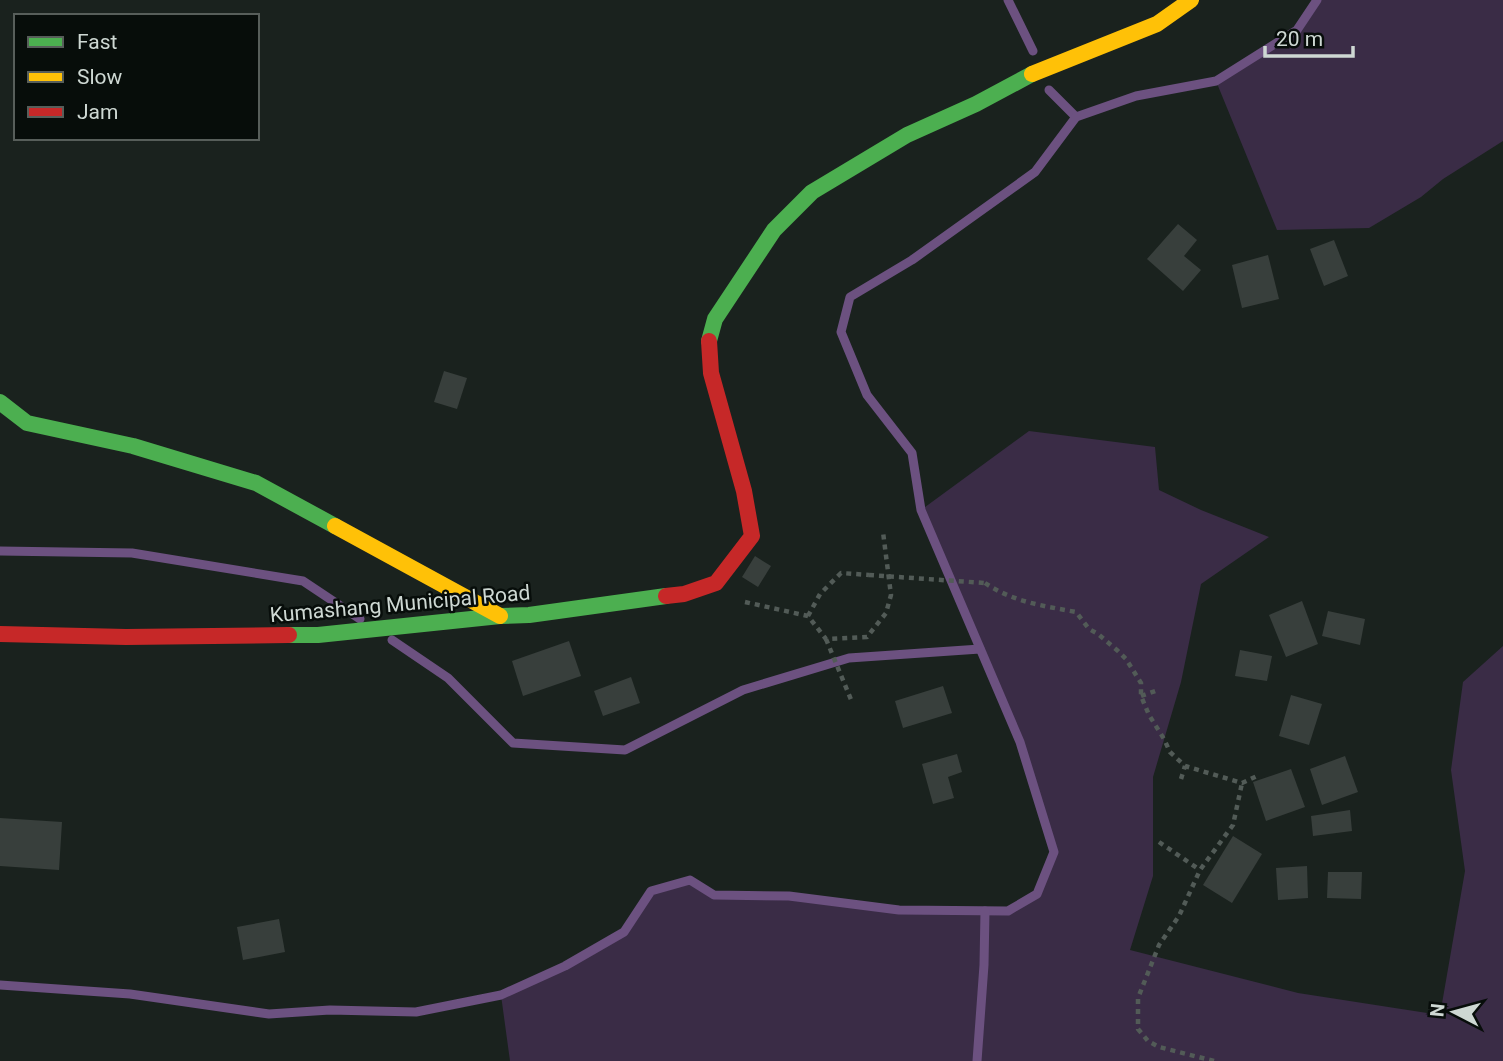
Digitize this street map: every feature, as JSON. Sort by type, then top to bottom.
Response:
[{"type":"street","points":[[716,583],[752,536],[744,491],[710,373],[709,342],[715,319],[774,230],[812,192],[907,135],[976,104],[1027,76],[1157,24],[1191,0]]},
{"type":"street","points":[[0,402],[27,422],[133,446],[256,483],[500,616]]},
{"type":"street","name":"Kumashang Municipal Road","points":[[0,634],[126,637],[318,635],[530,615],[684,594],[716,583]]},
{"type":"path","points":[[827,639],[867,637],[886,613],[891,595],[883,532]]},
{"type":"path","points":[[808,617],[820,594],[841,573],[985,583],[1023,602],[1076,612],[1089,629],[1126,659],[1141,683],[1141,696],[1149,715],[1170,752],[1185,766],[1242,783],[1257,776]]},
{"type":"path","points":[[716,583],[739,600],[808,617],[827,639],[852,702]]},
{"type":"path","points":[[1141,696],[1158,690]]},
{"type":"path","points":[[1181,779],[1185,766]]},
{"type":"path","points":[[1214,1061],[1159,1047],[1147,1041],[1138,1029],[1138,998],[1158,945],[1179,916],[1200,870],[1233,825],[1242,783]]},
{"type":"path","points":[[1159,842],[1200,870]]},
{"type":"shaded area","points":[[1317,0],[1503,0],[1503,141],[1443,179],[1421,197],[1369,228],[1277,230],[1216,81],[1297,30]]},
{"type":"shaded area","points":[[1029,431],[1155,447],[1159,490],[1269,537],[1201,584],[1181,682],[1153,777],[1153,876],[1130,950],[1298,993],[1440,1015],[1465,871],[1451,770],[1463,682],[1503,646],[1503,1061],[510,1061],[501,995],[565,966],[624,932],[651,891],[690,880],[714,895],[789,896],[899,910],[1007,911],[1037,894],[1054,852],[1020,742],[921,510]]},
{"type":"building","points":[[1178,224],[1197,240],[1184,256],[1201,270],[1183,291],[1147,259]]},
{"type":"building","points":[[1334,240],[1348,276],[1324,286],[1310,249]]},
{"type":"building","points":[[1268,255],[1279,299],[1242,308],[1232,265]]},
{"type":"building","points":[[444,371],[467,378],[457,409],[434,402]]},
{"type":"building","points":[[755,556],[771,566],[758,587],[742,577]]},
{"type":"building","points":[[1302,601],[1318,644],[1286,657],[1269,615]]},
{"type":"building","points":[[1328,611],[1365,619],[1360,645],[1322,636]]},
{"type":"building","points":[[569,641],[581,676],[523,696],[512,661]]},
{"type":"building","points":[[1240,650],[1272,656],[1267,681],[1235,676]]},
{"type":"building","points":[[631,677],[640,703],[603,716],[594,691]]},
{"type":"building","points":[[943,686],[952,713],[903,728],[895,701]]},
{"type":"building","points":[[1291,695],[1322,704],[1309,745],[1279,736]]},
{"type":"building","points":[[957,754],[962,772],[948,777],[954,798],[933,804],[922,764]]},
{"type":"building","points":[[1345,756],[1358,792],[1322,805],[1310,769]]},
{"type":"building","points":[[1291,769],[1305,807],[1266,821],[1253,782]]},
{"type":"building","points":[[1350,810],[1352,831],[1313,836],[1311,816]]},
{"type":"building","points":[[0,818],[62,822],[59,870],[0,866]]},
{"type":"building","points":[[1233,836],[1262,854],[1232,903],[1203,885]]},
{"type":"building","points":[[1307,866],[1308,898],[1278,900],[1276,868]]},
{"type":"building","points":[[1328,872],[1362,872],[1361,899],[1327,898]]},
{"type":"building","points":[[279,919],[285,952],[243,960],[237,927]]},
{"type":"waterway","points":[[1008,0],[1033,51]]},
{"type":"waterway","points":[[0,985],[130,994],[269,1014],[330,1010],[416,1012],[501,995],[565,966],[624,932],[651,891],[690,880],[714,895],[789,896],[899,910],[1008,911],[1037,894],[1054,852],[1020,742],[921,510],[912,453],[867,395],[841,332],[850,297],[912,260],[1035,172],[1076,117],[1136,96],[1216,81],[1297,30],[1317,0]]},
{"type":"waterway","points":[[1049,90],[1076,117]]},
{"type":"waterway","points":[[0,551],[132,553],[303,581],[360,619]]},
{"type":"waterway","points":[[392,640],[448,678],[513,743],[625,750],[743,690],[849,658],[980,649]]},
{"type":"waterway","points":[[977,1061],[985,911]]},
{"type":"traffic: fast","points":[[709,341],[715,319],[774,230],[812,192],[907,135],[976,104],[1032,74]]},
{"type":"traffic: fast","points":[[0,402],[27,423],[133,446],[256,483],[335,526]]},
{"type":"traffic: fast","points":[[289,635],[318,635],[529,615],[666,596]]},
{"type":"traffic: slow","points":[[1032,74],[1157,24],[1191,0]]},
{"type":"traffic: slow","points":[[335,526],[500,616]]},
{"type":"traffic: jam","points":[[666,596],[684,594],[716,583],[752,536],[744,491],[711,373],[709,341]]},
{"type":"traffic: jam","points":[[0,634],[126,637],[289,635]]}]
